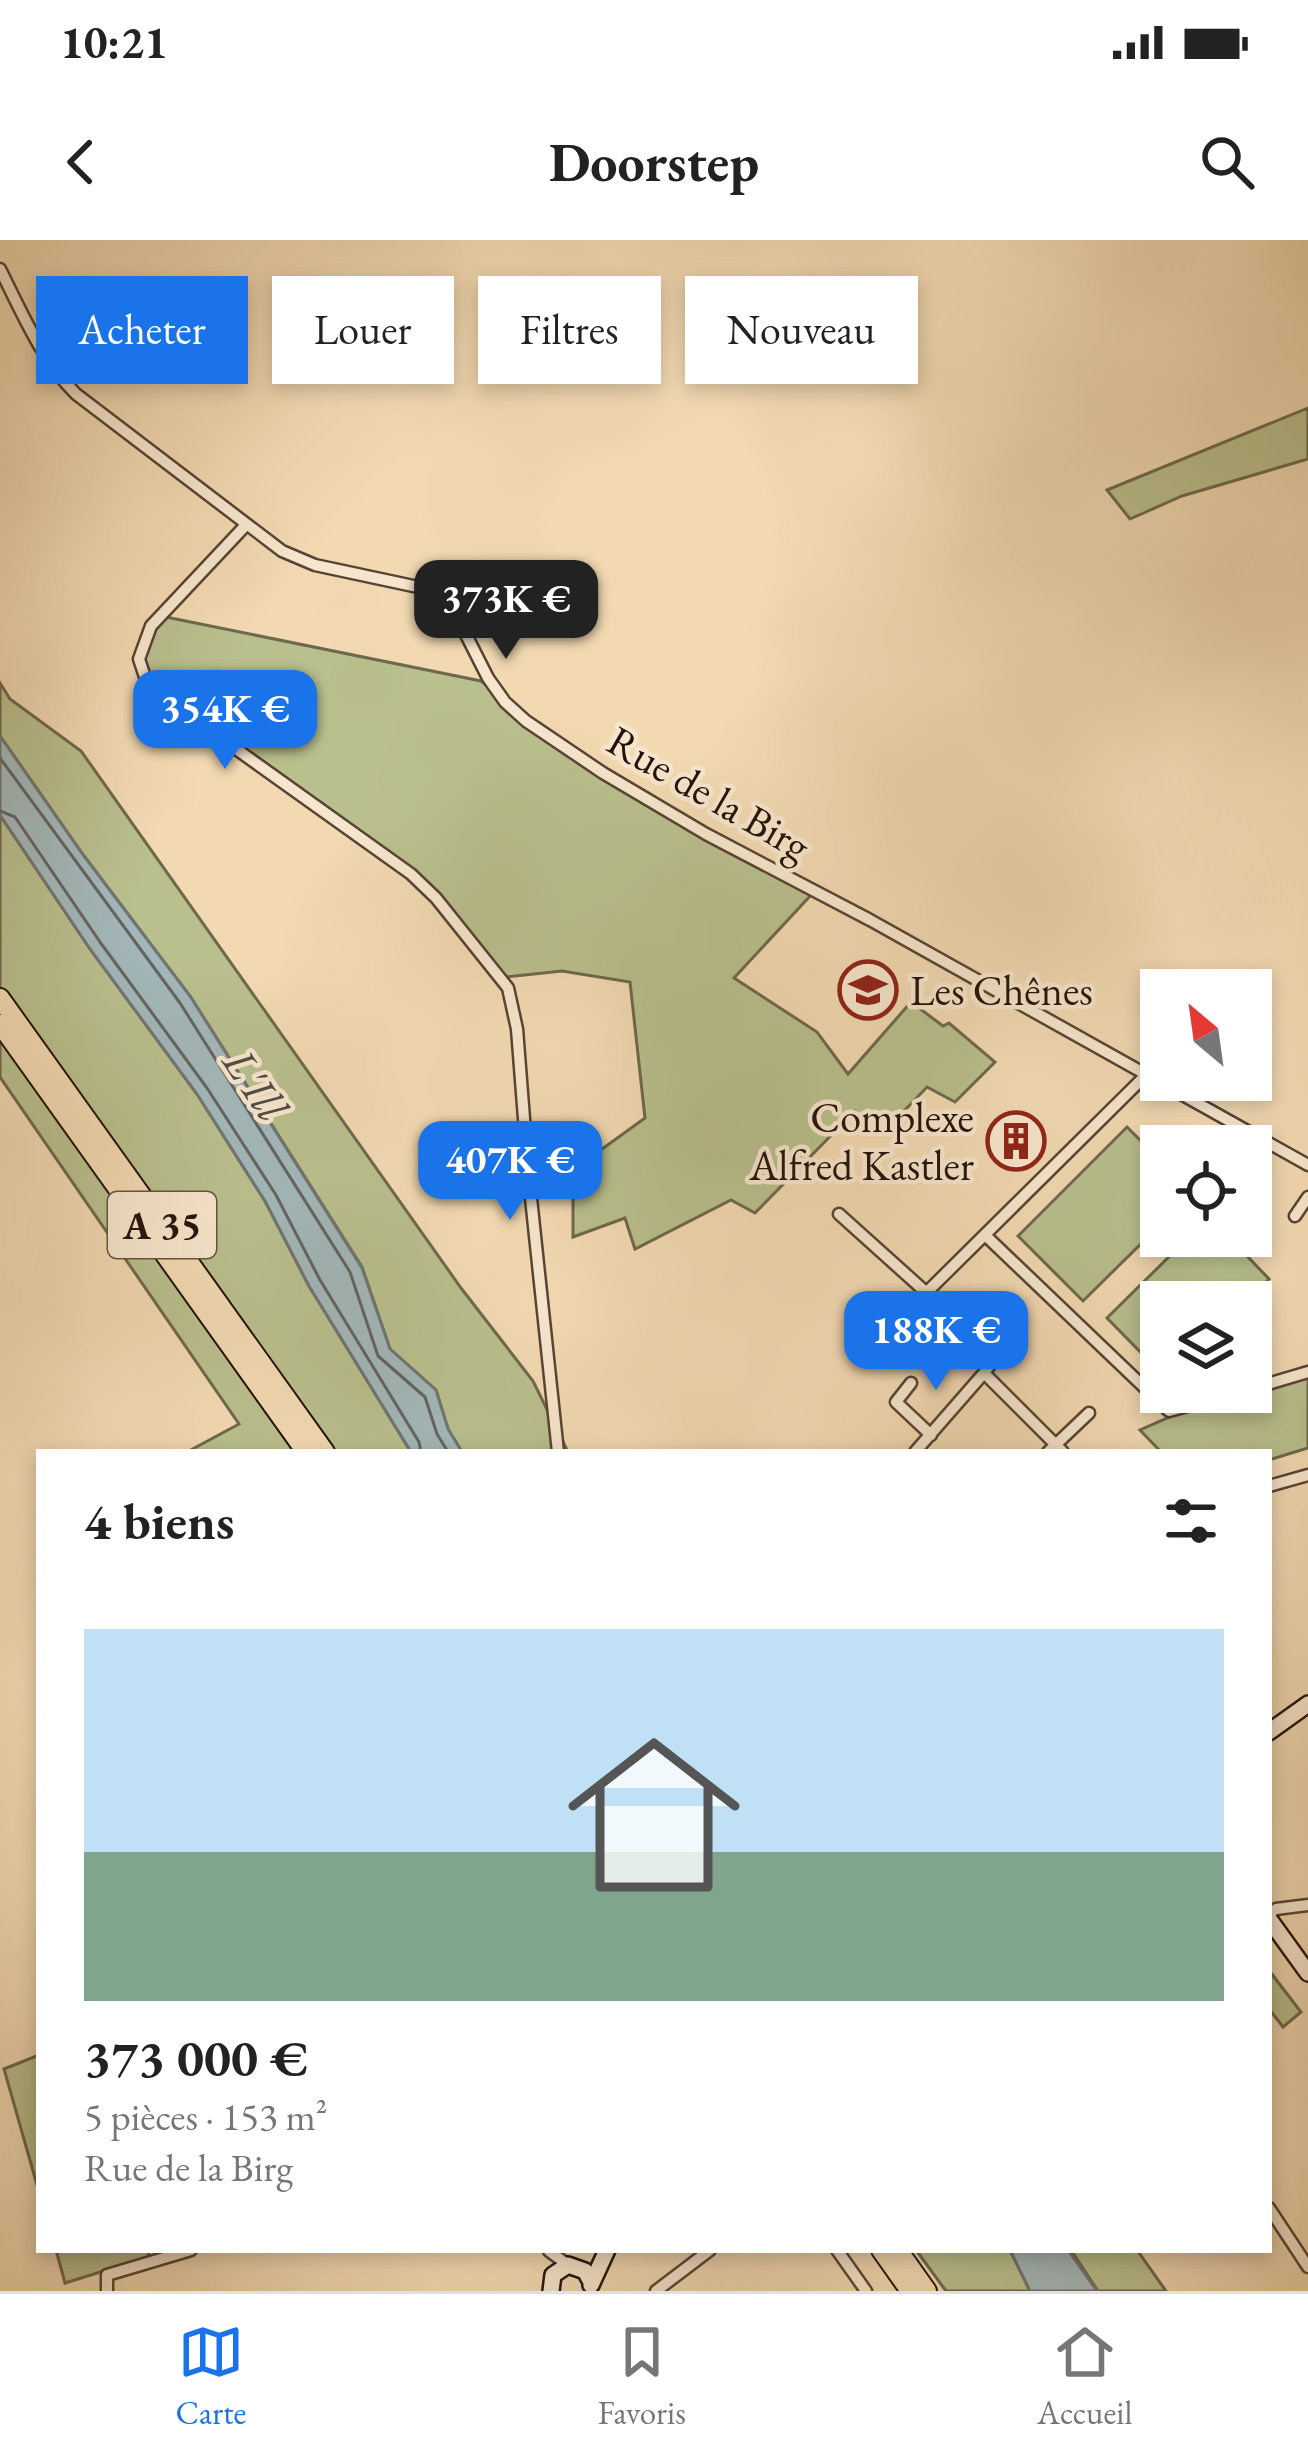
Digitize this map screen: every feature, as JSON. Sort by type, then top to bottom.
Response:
[{"type":"highway","name":"A 35","points":[[0,998],[324,1449]]},
{"type":"highway","name":"A 35","points":[[0,1024],[304,1449]]},
{"type":"highway","points":[[883,2253],[910,2291]]},
{"type":"highway","points":[[900,2253],[927,2291]]},
{"type":"main road","points":[[1272,1730],[1308,1705]]},
{"type":"main road","points":[[1272,1921],[1308,1973]]},
{"type":"main road","points":[[552,2283],[571,2265],[600,2253]]},
{"type":"main road","points":[[591,2286],[606,2253]]},
{"type":"main road","points":[[571,2265],[585,2271],[591,2286]]},
{"type":"street","name":"Rue de la Birg","points":[[0,269],[56,374],[245,526],[303,561],[432,590],[453,609],[496,691],[526,721],[668,813],[1140,1073]]},
{"type":"street","points":[[245,526],[151,626],[139,658],[148,686],[411,874],[508,988],[518,1029],[558,1449]]},
{"type":"street","points":[[925,1294],[1140,1082]]},
{"type":"street","name":"Rue de la Birg","points":[[1192,1101],[1308,1165]]},
{"type":"street","points":[[1294,1216],[1308,1197]]},
{"type":"street","points":[[839,1214],[989,1349],[990,1365],[924,1446],[896,1402],[911,1383]]},
{"type":"street","points":[[985,1235],[1140,1385]]},
{"type":"street","points":[[1272,1383],[1308,1372]]},
{"type":"street","points":[[984,1373],[1055,1449]]},
{"type":"street","points":[[1057,1449],[1089,1413]]},
{"type":"street","points":[[1272,1485],[1308,1475]]},
{"type":"street","points":[[1272,1914],[1308,1905]]},
{"type":"street","points":[[1272,2212],[1308,2267]]},
{"type":"street","points":[[106,2291],[107,2275],[181,2253]]},
{"type":"street","points":[[656,2291],[706,2253]]},
{"type":"street","points":[[839,2253],[866,2291]]},
{"type":"green space","points":[[1308,408],[1308,459],[1182,496],[1130,519],[1107,490]]},
{"type":"green space","points":[[166,617],[481,681],[603,776],[811,895],[734,978],[817,1032],[848,1074],[911,1002],[943,1026],[949,1023],[995,1062],[955,1102],[927,1087],[882,1134],[855,1111],[755,1213],[731,1200],[635,1249],[625,1218],[573,1237],[573,1170],[645,1118],[630,982],[562,971],[506,977],[406,873],[153,691],[136,652]]},
{"type":"green space","points":[[0,683],[10,699],[81,751],[461,1288],[533,1381],[567,1449],[460,1449],[448,1429],[436,1390],[390,1349],[362,1267],[190,996],[0,736]]},
{"type":"green space","points":[[0,815],[90,949],[197,1094],[409,1449],[193,1449],[239,1424],[0,1077]]},
{"type":"green space","points":[[1127,1127],[1140,1140],[1140,1245],[1083,1301],[1018,1236]]},
{"type":"green space","points":[[1169,1257],[1248,1257],[1269,1279],[1267,1281],[1144,1281]]},
{"type":"green space","points":[[1140,1285],[1140,1352],[1107,1318]]},
{"type":"green space","points":[[1308,1378],[1308,1448],[1272,1459],[1272,1449],[1158,1449],[1140,1430],[1183,1413],[1272,1413],[1272,1388]]},
{"type":"green space","points":[[1272,1974],[1301,2012],[1283,2027],[1272,2013]]},
{"type":"green space","points":[[36,2056],[36,2181],[4,2069]]},
{"type":"green space","points":[[57,2253],[148,2253],[149,2257],[65,2283]]},
{"type":"green space","points":[[918,2253],[1011,2253],[1030,2291],[946,2291]]},
{"type":"green space","points":[[1073,2253],[1139,2253],[1166,2291],[1098,2291]]},
{"type":"water","name":"L'Ill","points":[[0,736],[190,996],[362,1268],[390,1349],[436,1390],[448,1429],[460,1449],[409,1449],[197,1094],[90,949],[0,815]]},
{"type":"water","points":[[1011,2253],[1070,2253],[1097,2291],[1030,2291]]},
{"type":"place","name":"Les Chênes","points":[[868,990]]},
{"type":"place","name":"Complexe Alfred Kastler","points":[[1016,1141]]}]
